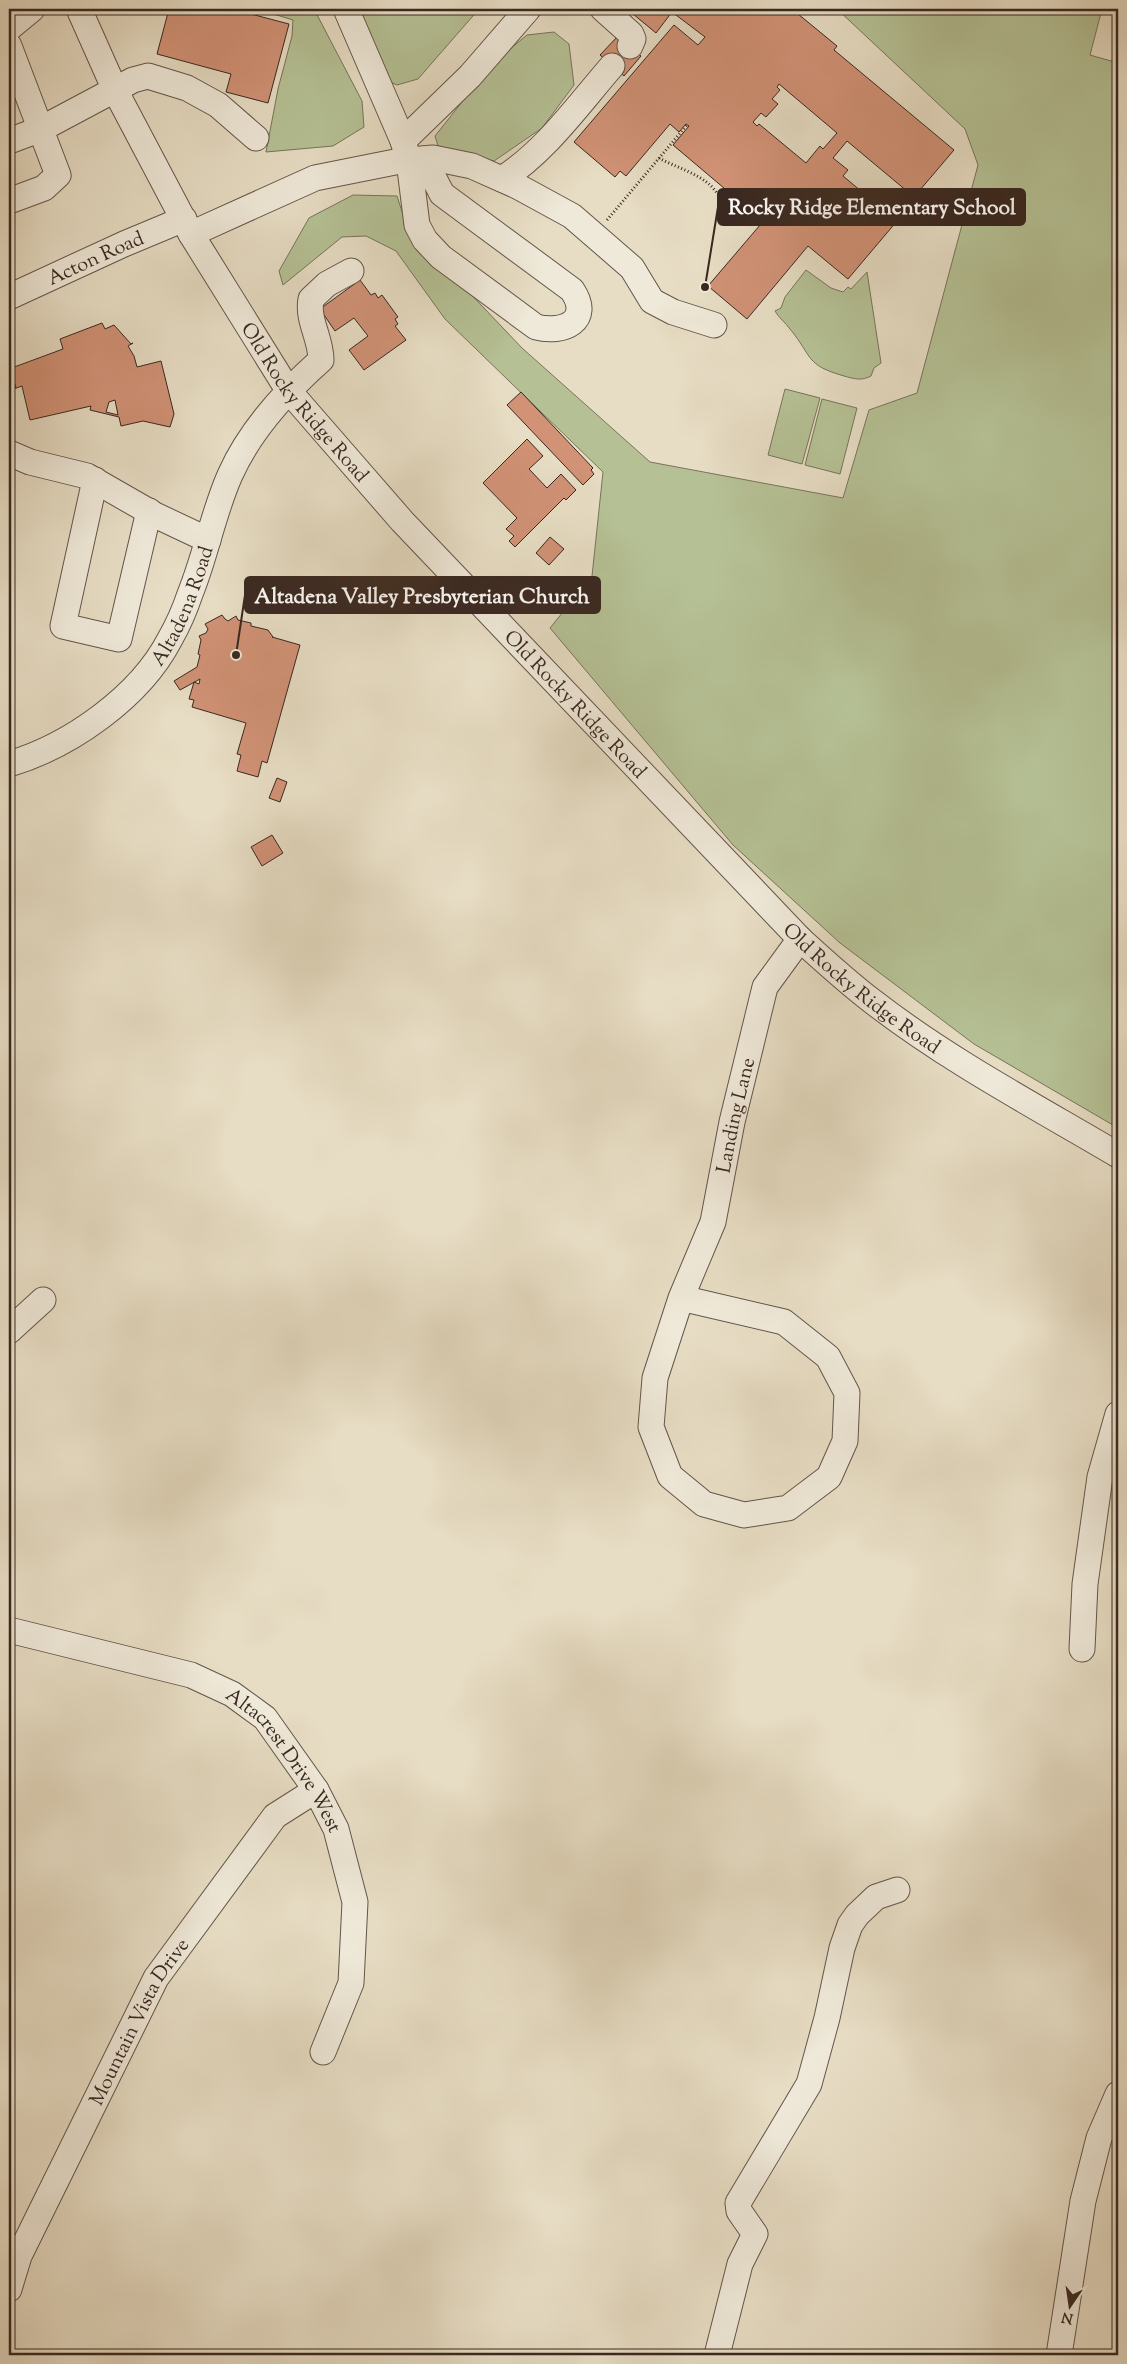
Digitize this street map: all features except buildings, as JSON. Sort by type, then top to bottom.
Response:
[{"type":"street","points":[[9,28],[32,9]]},
{"type":"street","name":"Old Rocky Ridge Road","points":[[79,9],[115,90],[188,227],[288,390],[409,528],[800,939],[842,978],[904,1025],[971,1068],[1118,1155]]},
{"type":"street","points":[[346,9],[412,154],[442,194],[572,290],[580,306],[577,318],[569,326],[559,329],[536,327],[434,250],[425,240],[417,225],[412,154],[470,76],[528,9]]},
{"type":"street","points":[[603,9],[631,34],[633,39],[630,46]]},
{"type":"street","points":[[9,46],[58,175],[44,188],[9,201]]},
{"type":"street","points":[[502,179],[523,166],[538,152],[612,66]]},
{"type":"street","points":[[9,142],[41,128],[133,80],[148,76],[187,88],[218,105],[256,138]]},
{"type":"street","name":"Acton Road","points":[[9,298],[124,244],[188,227],[315,178],[412,154],[472,166],[502,179],[572,216],[632,268],[652,301],[673,312],[714,325]]},
{"type":"street","name":"Altadena Road","points":[[9,764],[28,758],[83,730],[121,700],[145,675],[170,640],[191,593],[230,475],[254,432],[288,390],[321,360],[321,346],[311,321],[311,299],[327,284],[350,270]]},
{"type":"street","points":[[9,453],[30,462],[88,476],[149,511],[208,540]]},
{"type":"street","points":[[95,480],[62,626],[119,639],[149,511]]},
{"type":"street","name":"Landing Lane","points":[[681,1298],[784,1322],[828,1357],[847,1393],[845,1441],[829,1477],[788,1508],[744,1515],[704,1504],[670,1476],[651,1427],[655,1378],[681,1298],[713,1222],[734,1113],[765,987],[800,939]]},
{"type":"street","points":[[9,1331],[43,1300]]},
{"type":"street","points":[[1082,1649],[1084,1584],[1100,1477],[1118,1414]]},
{"type":"street","name":"Altacrest Drive West","points":[[9,1630],[191,1675],[232,1694],[265,1718],[316,1790],[336,1829],[355,1902],[351,1983],[323,2052]]},
{"type":"street","name":"Mountain Vista Drive","points":[[9,2289],[20,2256],[156,1978],[275,1816],[316,1790]]},
{"type":"street","points":[[717,2355],[740,2264],[755,2234],[739,2211],[738,2203],[814,2072],[845,1934],[857,1915],[866,1906],[884,1893],[897,1890]]},
{"type":"street","points":[[1059,2355],[1083,2201],[1099,2138],[1118,2094]]},
{"type":"path","points":[[594,236],[687,125]]},
{"type":"path","points":[[659,158],[705,181],[727,205],[740,214],[745,216],[753,214],[762,202]]},
{"type":"green space","points":[[257,9],[314,9],[362,101],[364,127],[333,146],[266,152],[278,89],[292,36],[293,20]]},
{"type":"green space","points":[[355,9],[479,9],[418,79],[397,85],[386,80]]},
{"type":"green space","points":[[837,9],[1102,9],[1090,55],[1118,63],[1118,1128],[974,1044],[840,943],[733,845],[550,628],[592,576],[603,472],[445,319],[396,251],[366,236],[342,237],[283,285],[279,271],[309,218],[353,195],[397,196],[407,227],[522,348],[650,462],[843,498],[869,410],[917,393],[978,165],[965,129]]},
{"type":"green space","points":[[554,32],[569,44],[574,85],[542,128],[494,161],[438,146],[435,136],[493,63],[527,35]]},
{"type":"green space","points":[[806,270],[831,288],[843,292],[848,287],[851,289],[867,272],[881,363],[874,368],[871,376],[868,378],[851,378],[831,372],[816,364],[775,311],[781,308],[785,297]]},
{"type":"green space","points":[[785,389],[820,398],[802,464],[768,455]]},
{"type":"green space","points":[[822,399],[857,408],[840,474],[805,465]]},
{"type":"place","name":"Rocky Ridge Elementary School","points":[[705,287]]},
{"type":"place","name":"Altadena Valley Presbyterian Church","points":[[236,655]]}]
